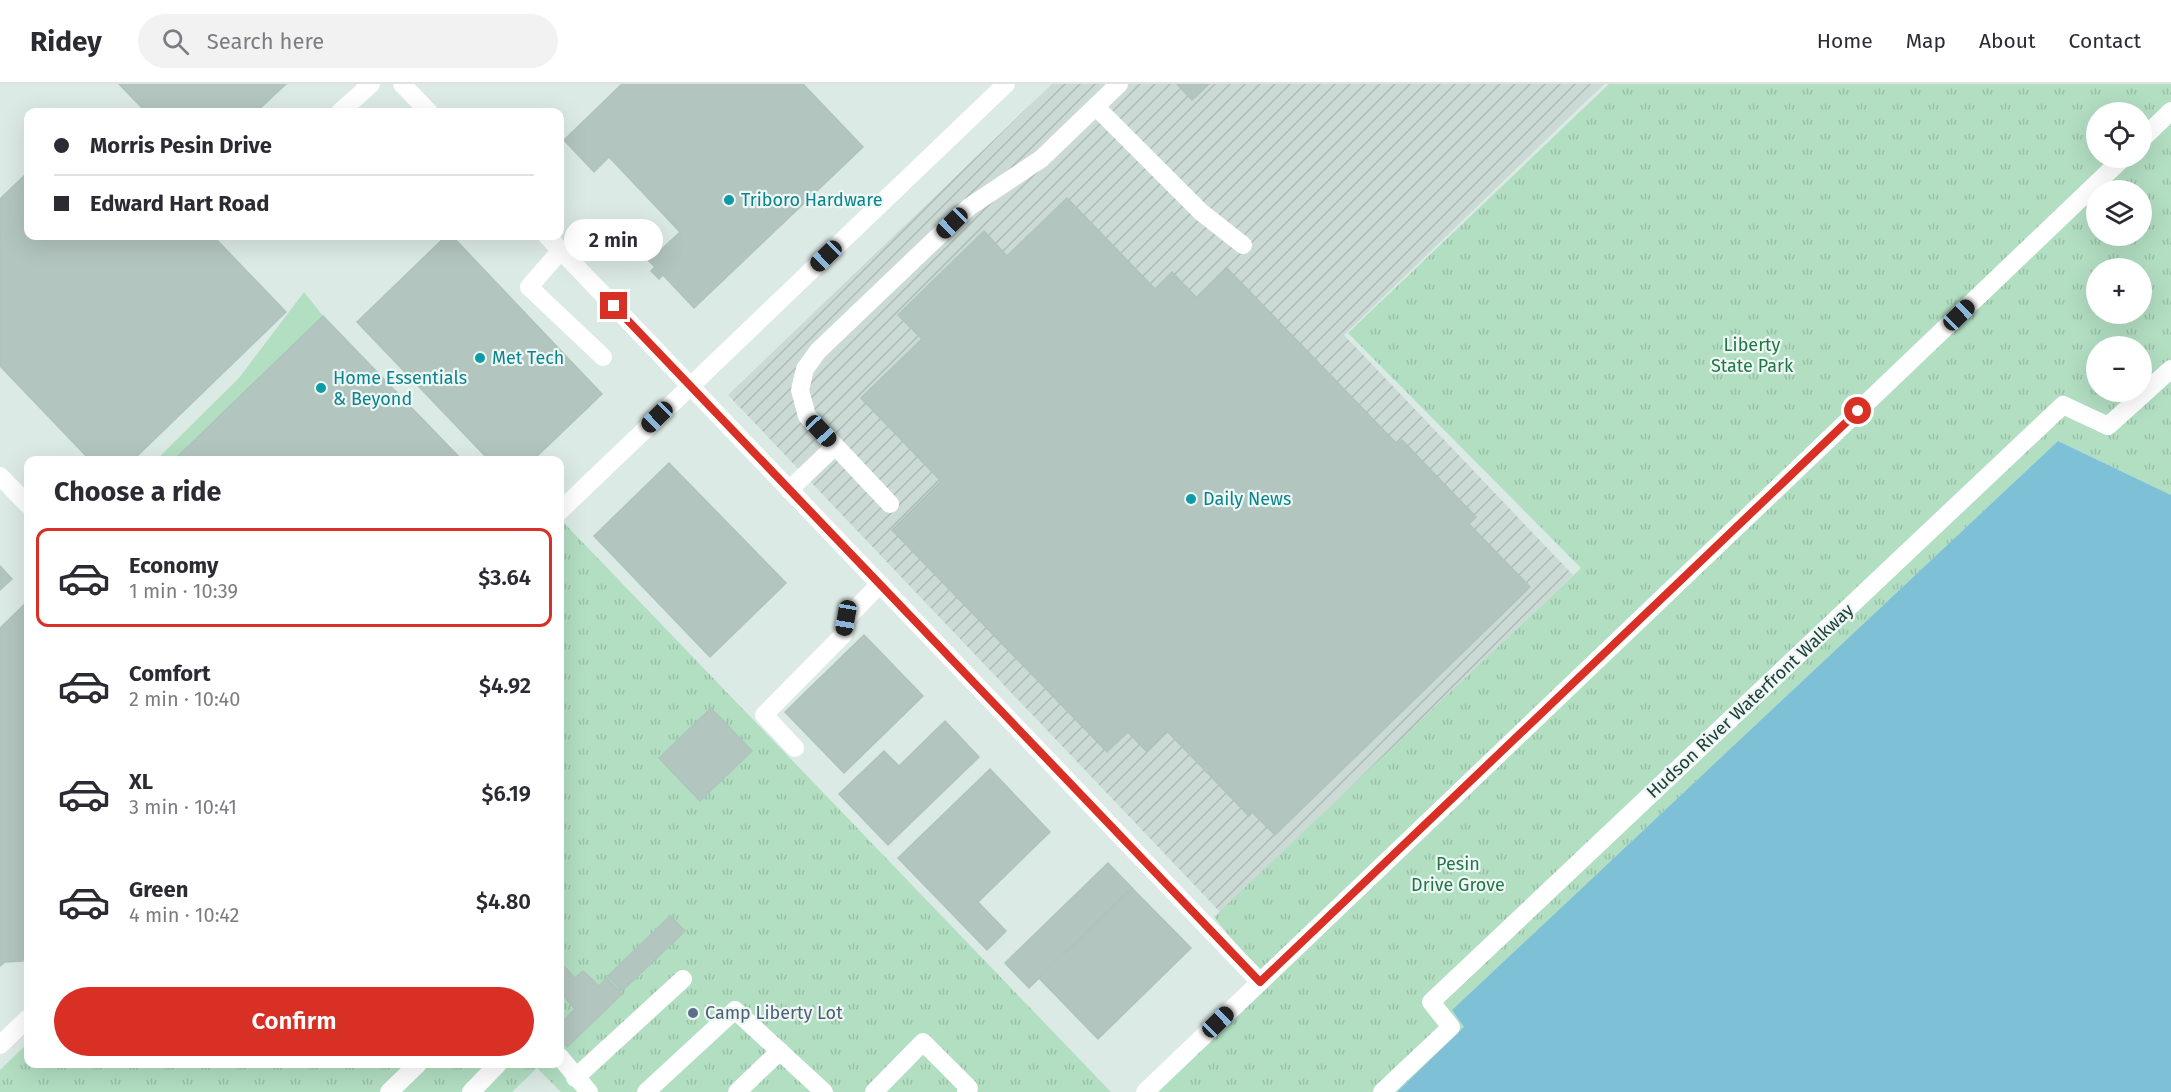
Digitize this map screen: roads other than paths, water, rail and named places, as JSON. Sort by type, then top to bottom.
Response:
[{"type":"street","points":[[344,108],[371,84]]},
{"type":"street","points":[[402,84],[425,108]]},
{"type":"street","points":[[890,504],[807,416],[800,390],[805,369],[818,351],[969,207],[1041,159],[1119,84]]},
{"type":"street","points":[[564,506],[996,87]]},
{"type":"street","points":[[1096,107],[1201,212],[1243,245]]},
{"type":"street","points":[[2152,129],[2171,111]]},
{"type":"street","points":[[1145,1092],[2113,168]]},
{"type":"street","points":[[551,240],[1260,982]]},
{"type":"street","points":[[561,250],[529,287],[603,357]]},
{"type":"street","name":"Hudson River Waterfront Walkway","points":[[1382,1092],[1451,1027],[1431,1002],[2062,405],[2108,426],[2171,369]]},
{"type":"street","points":[[789,490],[835,446]]},
{"type":"street","points":[[0,476],[24,501]]},
{"type":"street","points":[[795,748],[764,715],[843,635],[846,618],[880,584]]},
{"type":"street","points":[[575,1078],[683,979]]},
{"type":"street","points":[[646,1092],[735,1010],[818,1090]]},
{"type":"street","points":[[0,1045],[24,1022]]},
{"type":"street","points":[[874,1092],[923,1042],[969,1088],[966,1092]]},
{"type":"street","points":[[737,1092],[780,1051]]},
{"type":"street","points":[[564,1063],[589,1092]]},
{"type":"street","points":[[389,1092],[414,1068]]},
{"type":"street","points":[[471,1092],[494,1068]]},
{"type":"water","points":[[2058,441],[2171,495],[2171,1092],[1397,1092],[1464,1027],[1452,1010]]},
{"type":"place","name":"Triboro Hardware","points":[[729,200]]},
{"type":"place","name":"Met Tech","points":[[480,358]]},
{"type":"place","name":"Home Essentials & Beyond","points":[[321,388]]},
{"type":"place","name":"Daily News","points":[[1191,499]]},
{"type":"place","name":"Camp Liberty Lot","points":[[693,1013]]},
{"type":"park label","name":"Liberty State Park","points":[[1752,355]]},
{"type":"park label","name":"Pesin Drive Grove","points":[[1458,874]]}]
